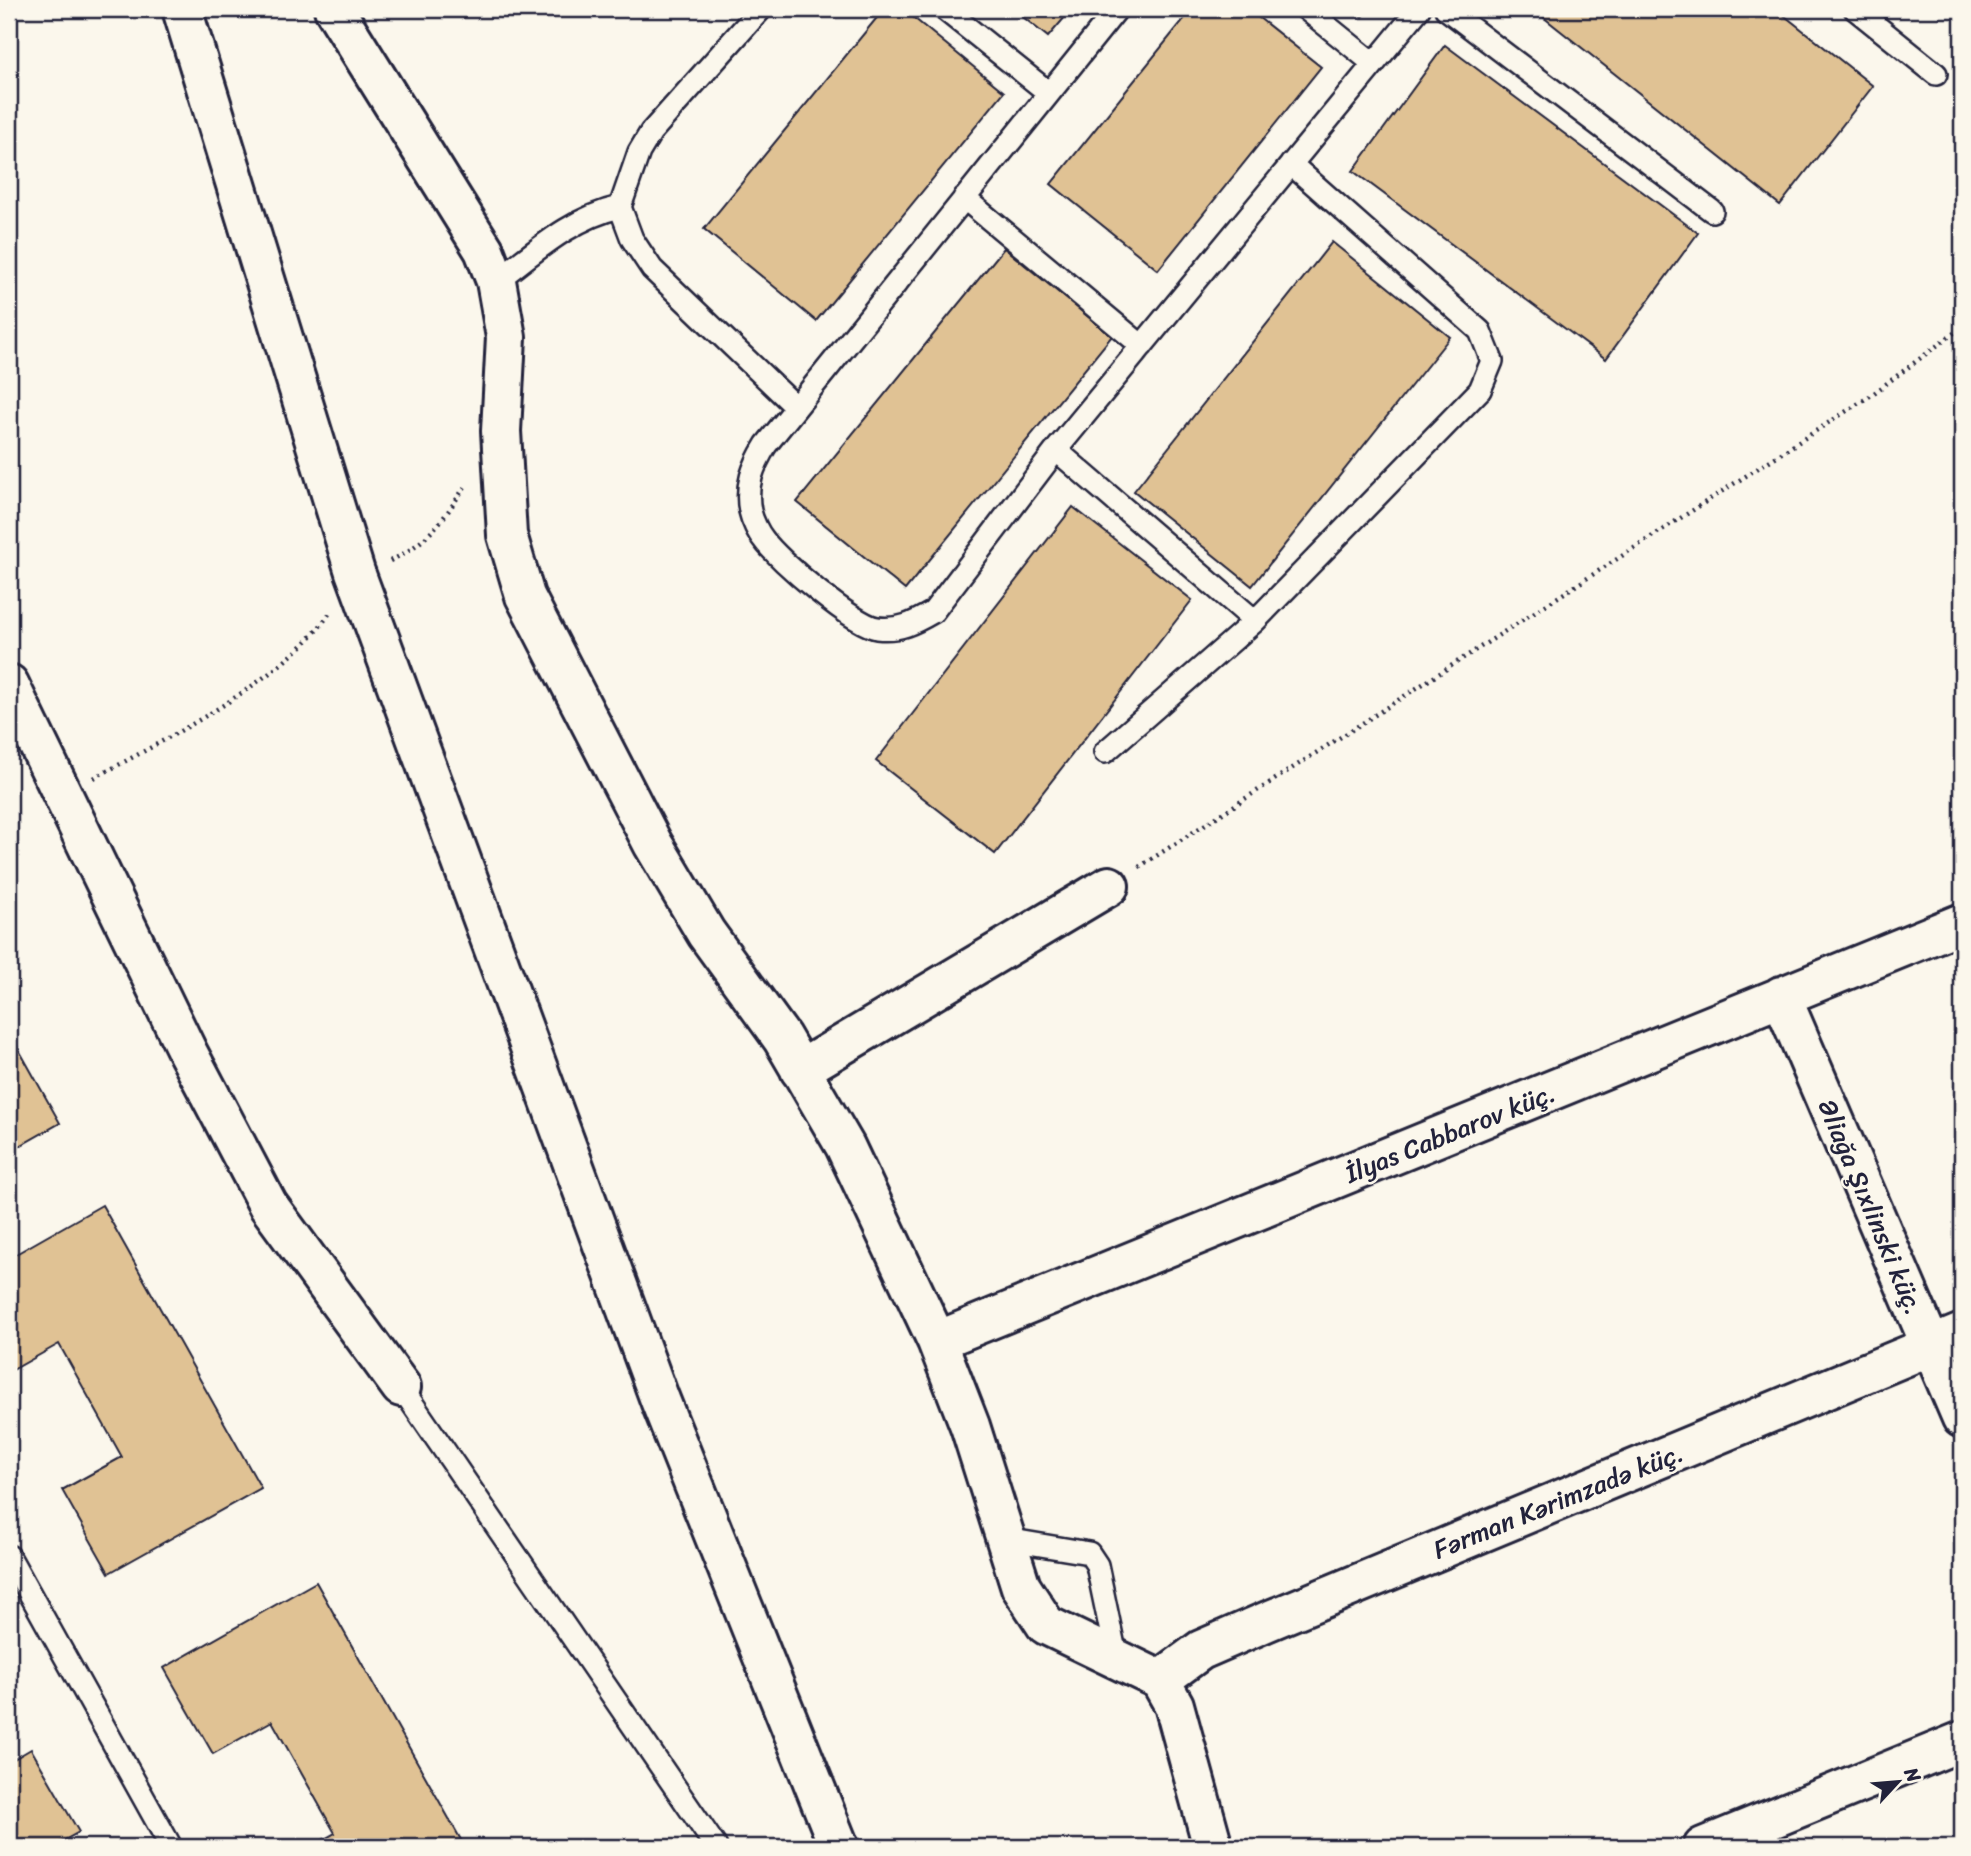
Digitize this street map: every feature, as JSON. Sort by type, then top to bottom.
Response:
[{"type":"street","points":[[183,9],[355,572],[660,1399],[839,1847]]},
{"type":"street","points":[[334,9],[484,250],[496,281],[506,337],[501,432],[507,535],[525,596],[653,844],[706,933],[782,1038],[845,1146],[937,1341],[970,1426],[1021,1587],[1046,1625],[1116,1656],[1160,1681],[1174,1705],[1213,1847]]},
{"type":"street","points":[[9,684],[188,1053],[268,1205],[401,1387]]},
{"type":"street","points":[[800,1070],[1109,886]]},
{"type":"street","name":"İlyas Cabbarov küç.","points":[[937,1341],[1962,923]]},
{"type":"street","name":"Əliağa Şıxlinski küç.","points":[[1781,996],[1946,1340],[1962,1418]]},
{"type":"street","name":"Fərman Kərimzadə küç.","points":[[1160,1681],[1201,1650],[1268,1620],[1946,1340]]},
{"type":"street","points":[[1703,1847],[1962,1741]]},
{"type":"lane","points":[[761,9],[651,132],[639,152],[620,207],[632,239],[652,269],[796,407]]},
{"type":"lane","points":[[944,9],[1049,93]]},
{"type":"lane","points":[[1117,9],[796,407],[754,465],[747,492],[750,514],[764,541],[846,615],[876,628],[906,627],[933,612],[1056,450],[1419,9]]},
{"type":"lane","points":[[1306,9],[1374,64]]},
{"type":"lane","points":[[1446,9],[1713,211]]},
{"type":"lane","points":[[1855,9],[1936,74]]},
{"type":"lane","points":[[1105,752],[1255,621],[1480,390],[1492,361],[1480,331],[1291,164]]},
{"type":"lane","points":[[964,198],[1142,346]]},
{"type":"lane","points":[[496,281],[575,223],[594,213],[620,207]]},
{"type":"lane","points":[[1056,450],[1255,621]]},
{"type":"lane","points":[[401,1387],[716,1847]]},
{"type":"lane","points":[[1005,1539],[1089,1553],[1097,1565],[1116,1656]]},
{"type":"lane","points":[[9,1556],[171,1847]]},
{"type":"path","points":[[1109,886],[1870,396],[1962,327]]},
{"type":"path","points":[[63,794],[213,709],[287,661],[317,632],[355,572],[416,548],[433,533],[501,432]]},
{"type":"building","points":[[884,9],[903,9],[1004,92],[816,321],[704,229]]},
{"type":"building","points":[[1013,9],[1072,9],[1048,37]]},
{"type":"building","points":[[1192,9],[1248,9],[1321,67],[1158,270],[1051,184]]},
{"type":"building","points":[[1351,9],[1369,9],[1362,17]]},
{"type":"building","points":[[1533,9],[1776,9],[1873,86],[1780,205]]},
{"type":"building","points":[[1445,45],[1698,233],[1606,359],[1353,171]]},
{"type":"building","points":[[1332,242],[1450,337],[1252,586],[1134,491]]},
{"type":"building","points":[[1004,248],[1112,336],[905,590],[797,502]]},
{"type":"building","points":[[1073,507],[1192,600],[995,854],[876,761]]},
{"type":"building","points":[[9,1032],[60,1123],[9,1152]]},
{"type":"building","points":[[102,1205],[261,1488],[109,1573],[62,1490],[122,1457],[59,1344],[9,1372],[9,1258]]},
{"type":"building","points":[[316,1582],[465,1847],[310,1847],[335,1833],[272,1721],[213,1754],[164,1668]]},
{"type":"building","points":[[31,1749],[79,1832],[52,1847],[9,1847],[9,1762]]}]
